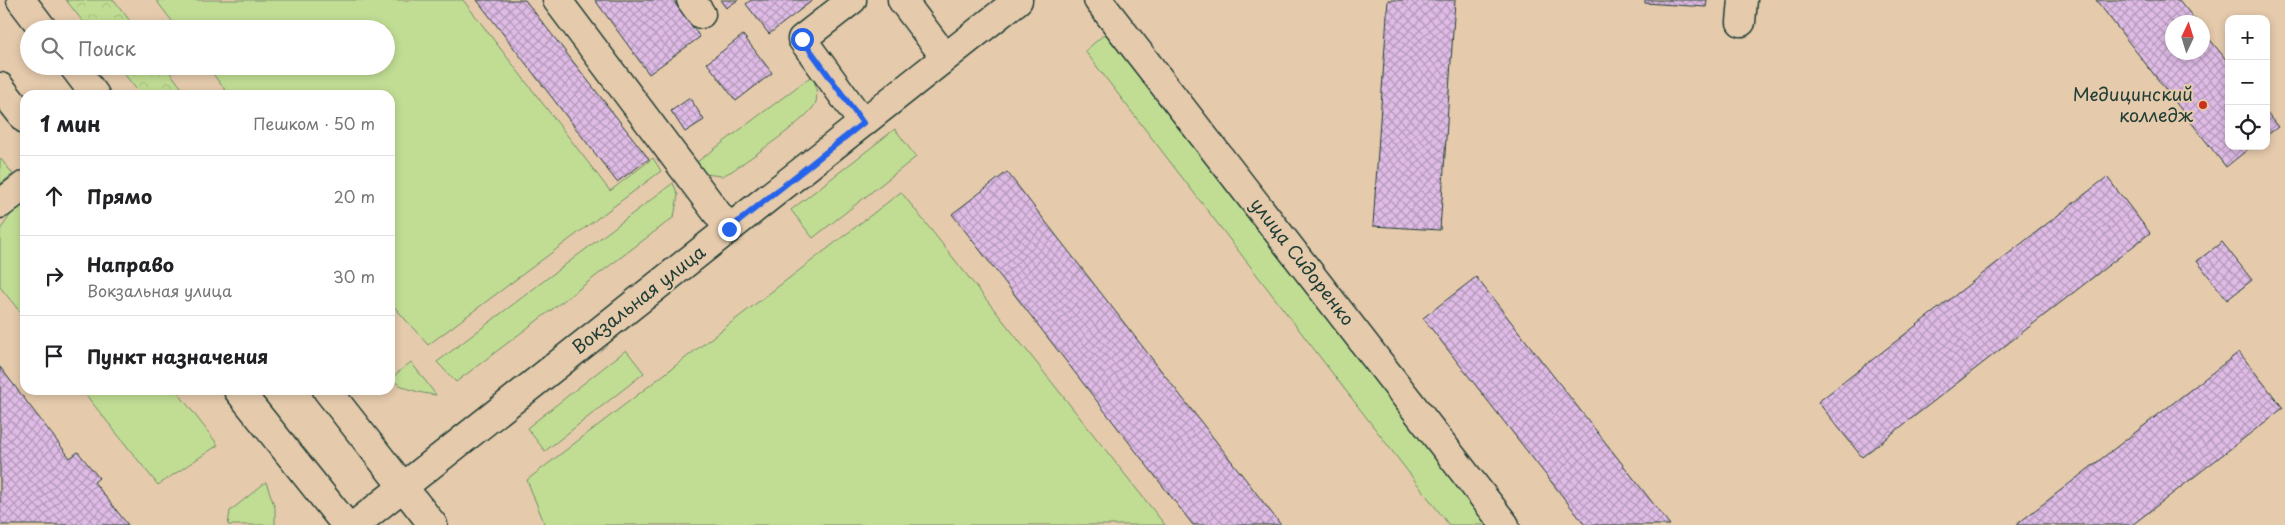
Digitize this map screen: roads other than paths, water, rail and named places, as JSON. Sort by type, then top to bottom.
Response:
[{"type":"street","points":[[21,0],[36,20]]},
{"type":"street","points":[[557,0],[729,229]]},
{"type":"street","points":[[852,0],[802,39],[863,123]]},
{"type":"street","points":[[902,0],[945,57]]},
{"type":"street","name":"улица Сидоренко","points":[[1098,0],[1505,525]]},
{"type":"street","name":"Вокзальная улица","points":[[355,525],[863,123],[945,57],[1004,4]]},
{"type":"street","points":[[80,75],[91,90]]},
{"type":"street","points":[[0,87],[20,113]]},
{"type":"street","points":[[0,204],[20,189]]},
{"type":"street","points":[[242,395],[346,525]]},
{"type":"street","points":[[331,395],[433,525]]},
{"type":"place","name":"Медицинский колледж","points":[[2203,105]]}]
